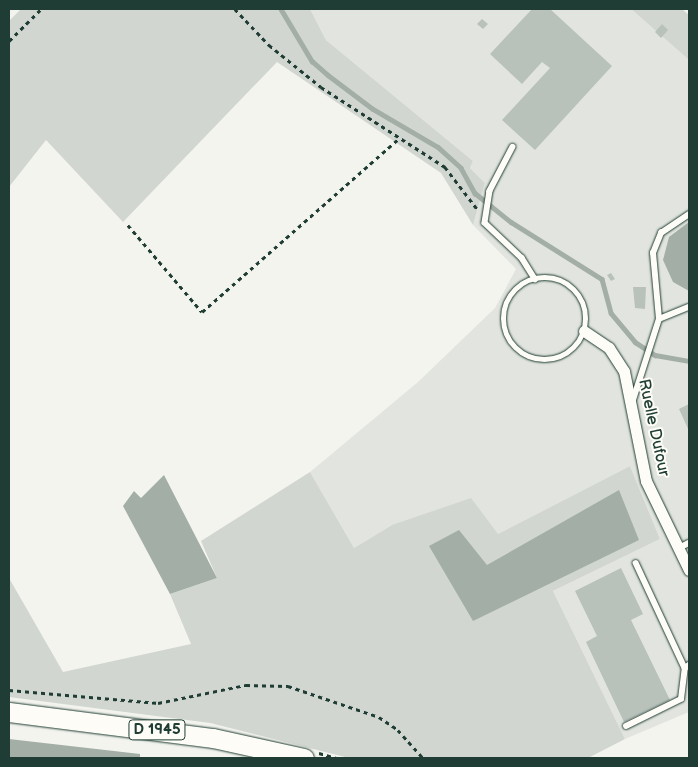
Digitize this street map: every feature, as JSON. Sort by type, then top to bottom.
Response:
[{"type":"main road","name":"D 1945","points":[[9,712],[212,738],[304,758]]},
{"type":"street","name":"Ruelle Dufour","points":[[584,332],[616,356],[633,400],[646,481],[684,546],[689,570]]},
{"type":"lane","points":[[513,147],[490,191],[485,220],[492,234],[522,258],[535,279]]},
{"type":"lane","points":[[633,400],[643,360],[659,320],[653,253],[661,233],[689,214]]},
{"type":"lane","points":[[535,279],[557,279],[575,290],[586,310],[584,332],[572,350],[558,358],[535,358],[515,347],[505,326],[504,311],[515,290],[535,279]]},
{"type":"lane","points":[[659,320],[689,307]]},
{"type":"lane","points":[[626,726],[681,699],[687,666],[636,563]]},
{"type":"path","points":[[9,41],[41,9]]},
{"type":"path","points":[[236,9],[262,39],[321,87],[398,139],[445,167],[485,220]]},
{"type":"path","points":[[128,225],[202,312],[398,139]]},
{"type":"path","points":[[9,690],[158,703],[252,684],[288,686],[379,717],[398,730],[423,758]]},
{"type":"shaded area","points":[[21,9],[310,9],[326,40],[473,161],[470,168],[485,183],[473,225],[441,173],[277,62],[123,222],[46,140],[9,187],[9,21]]},
{"type":"shaded area","points":[[310,9],[631,9],[689,60],[689,712],[625,739],[553,591],[660,539],[630,466],[498,534],[392,525],[354,548],[310,472],[418,382],[495,308],[516,269],[473,225],[485,183],[470,168],[473,161],[326,40]]},
{"type":"shaded area","points":[[631,9],[682,9],[689,15],[689,60]]},
{"type":"shaded area","points":[[689,222],[689,291],[673,282],[663,260],[669,237]]},
{"type":"shaded area","points":[[630,466],[660,539],[553,591],[625,739],[588,758],[349,758],[210,723],[9,697],[9,578],[63,672],[191,644],[170,594],[217,578],[201,541],[310,472],[354,548],[392,525],[471,498],[498,534]]},
{"type":"shaded area","points":[[164,475],[217,578],[170,594],[123,506],[134,491],[141,498]]},
{"type":"shaded area","points":[[619,490],[639,540],[473,621],[429,546],[459,530],[487,565]]},
{"type":"shaded area","points":[[9,739],[140,754],[140,758],[9,758]]},
{"type":"building","points":[[532,9],[550,9],[612,66],[535,150],[502,120],[550,68],[542,62],[522,84],[490,54]]},
{"type":"building","points":[[482,19],[488,24],[483,29],[477,24]]},
{"type":"building","points":[[662,24],[668,30],[661,38],[655,32]]},
{"type":"building","points":[[611,273],[615,279],[611,281],[607,275]]},
{"type":"building","points":[[633,287],[646,287],[645,309],[635,308]]},
{"type":"building","points":[[689,404],[689,431],[679,409]]},
{"type":"building","points":[[621,568],[643,614],[631,620],[670,700],[624,722],[586,642],[597,636],[575,591]]},
{"type":"waterway","points":[[281,9],[312,61],[328,75],[373,109],[438,147],[461,168],[475,193],[511,222],[602,279],[611,313],[635,342],[655,355],[689,361]]}]
